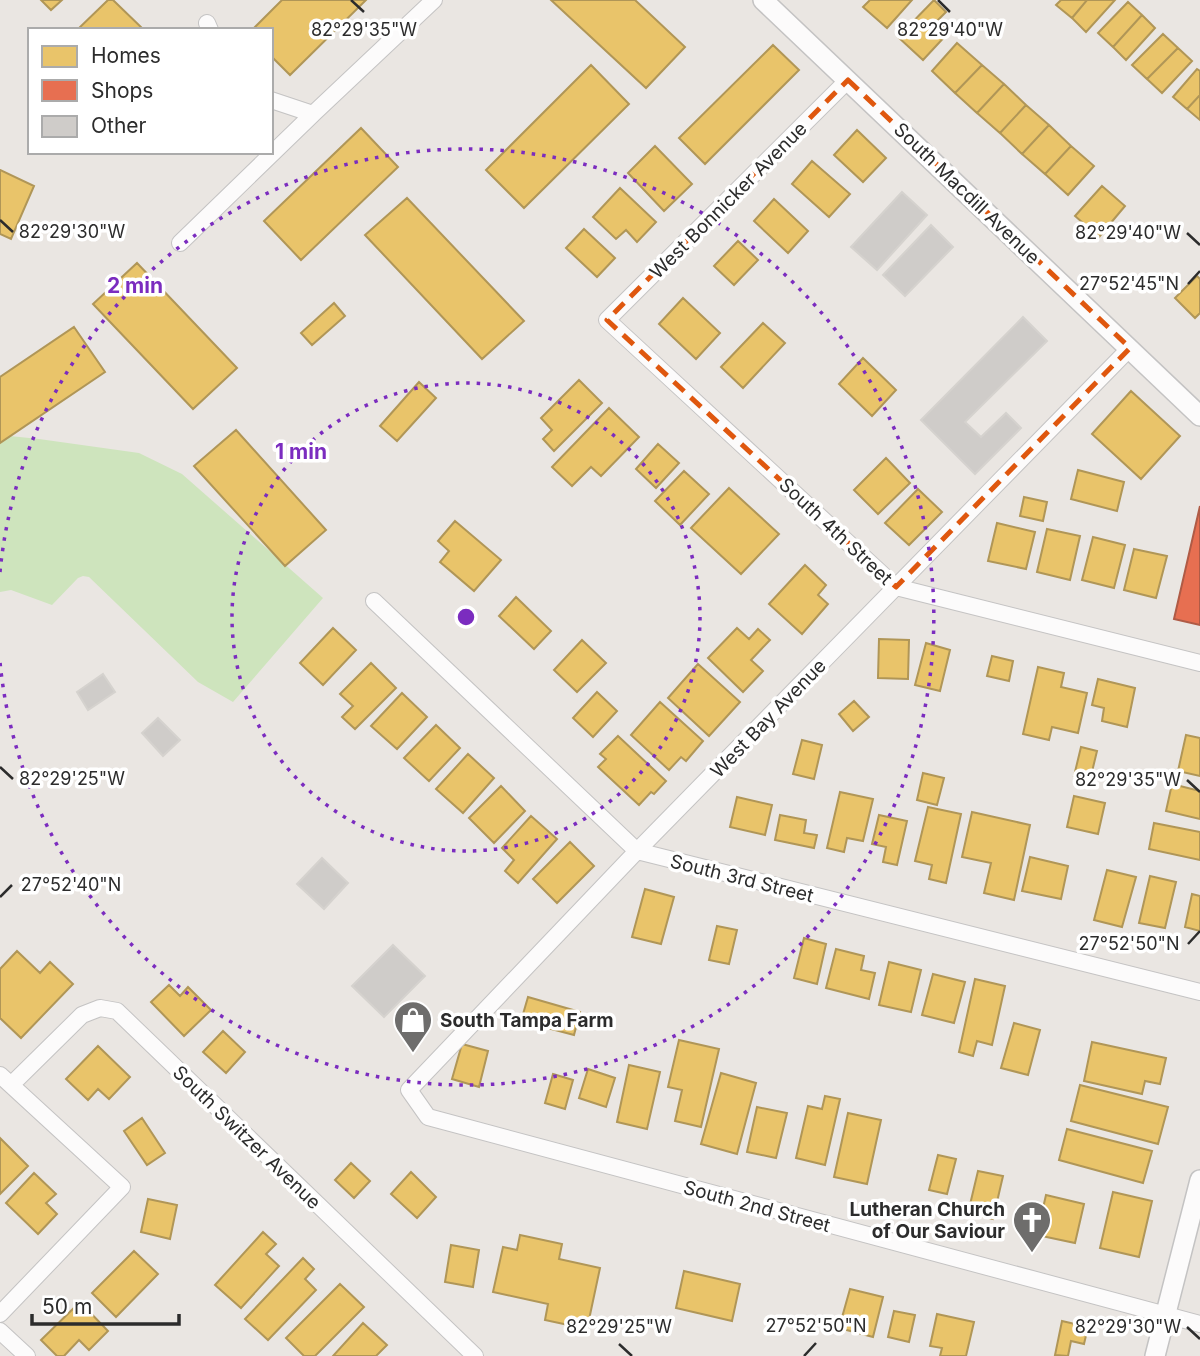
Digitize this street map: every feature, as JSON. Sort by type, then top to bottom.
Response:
[{"type":"street","points":[[273,153],[434,0]]},
{"type":"street","name":"South Macdill Avenue","points":[[763,0],[1200,416]]},
{"type":"street","name":"West Bonnicker Avenue","points":[[607,320],[848,80]]},
{"type":"street","points":[[273,101],[313,114]]},
{"type":"street","points":[[180,243],[272,154]]},
{"type":"street","name":"South 4th Street","points":[[607,320],[896,587],[1200,663]]},
{"type":"street","name":"West Bay Avenue","points":[[409,1090],[637,852],[1130,348]]},
{"type":"street","name":"South 3rd Street","points":[[374,601],[637,852],[1200,992]]},
{"type":"street","name":"South Switzer Avenue","points":[[6,1080],[82,1016],[100,1008],[117,1011],[475,1356]]},
{"type":"street","points":[[0,1314],[122,1187],[6,1080]]},
{"type":"street","name":"South 2nd Street","points":[[409,1090],[428,1117],[1200,1324]]},
{"type":"street","points":[[1155,1356],[1200,1180]]},
{"type":"street","points":[[0,1331],[27,1356]]},
{"type":"highlighted area","points":[[848,80],[1130,348],[896,587],[607,320]]},
{"type":"green space","points":[[0,435],[139,453],[182,474],[323,598],[233,702],[198,682],[89,577],[78,578],[52,605],[11,590],[0,592]]},
{"type":"building: Homes","points":[[41,0],[62,0],[51,10]]},
{"type":"building: Homes","points":[[108,0],[113,0],[142,28],[79,28]]},
{"type":"building: Homes","points":[[282,0],[366,0],[290,75],[273,58],[273,28],[254,28]]},
{"type":"building: Homes","points":[[551,0],[635,0],[685,47],[646,88]]},
{"type":"building: Homes","points":[[870,0],[912,0],[887,28],[863,7]]},
{"type":"building: Homes","points":[[934,0],[946,12],[937,21],[949,32],[923,60],[898,37]]},
{"type":"building: Homes","points":[[1061,0],[1087,0],[1072,18],[1056,5]]},
{"type":"building: Homes","points":[[1087,0],[1115,0],[1086,32],[1072,18]]},
{"type":"building: Homes","points":[[1128,2],[1142,15],[1113,47],[1098,33]]},
{"type":"building: Homes","points":[[1142,15],[1155,28],[1126,60],[1113,47]]},
{"type":"building: Homes","points":[[1163,34],[1178,48],[1147,79],[1132,65]]},
{"type":"building: Homes","points":[[957,43],[982,65],[955,93],[932,71]]},
{"type":"building: Homes","points":[[773,45],[799,70],[705,164],[679,138]]},
{"type":"building: Homes","points":[[1178,48],[1192,61],[1162,93],[1147,79]]},
{"type":"building: Homes","points":[[591,65],[629,104],[524,208],[486,170]]},
{"type":"building: Homes","points":[[982,65],[1004,84],[977,113],[955,93]]},
{"type":"building: Homes","points":[[1197,69],[1200,71],[1200,95],[1187,109],[1173,97]]},
{"type":"building: Homes","points":[[1004,84],[1026,105],[1000,133],[977,113]]},
{"type":"building: Homes","points":[[1200,95],[1200,120],[1187,109]]},
{"type":"building: Homes","points":[[1026,105],[1049,125],[1022,154],[1000,133]]},
{"type":"building: Homes","points":[[1049,125],[1071,146],[1045,174],[1022,154]]},
{"type":"building: Homes","points":[[361,128],[398,167],[301,260],[264,221]]},
{"type":"building: Homes","points":[[857,130],[886,158],[863,182],[834,155]]},
{"type":"building: Homes","points":[[655,146],[692,184],[664,211],[628,173]]},
{"type":"building: Homes","points":[[1071,146],[1094,166],[1068,195],[1045,174]]},
{"type":"building: Homes","points":[[812,161],[850,194],[829,217],[792,184]]},
{"type":"building: Homes","points":[[0,170],[34,186],[11,239],[0,234]]},
{"type":"building: Homes","points":[[1102,186],[1125,206],[1099,237],[1075,216]]},
{"type":"building: Homes","points":[[620,188],[656,222],[637,242],[626,230],[616,239],[593,217]]},
{"type":"building: Homes","points":[[407,198],[524,321],[482,359],[365,235]]},
{"type":"building: Homes","points":[[774,199],[808,231],[788,253],[754,221]]},
{"type":"building: Homes","points":[[584,229],[615,258],[597,277],[566,248]]},
{"type":"building: Homes","points":[[738,241],[758,260],[734,285],[714,266]]},
{"type":"building: Homes","points":[[137,263],[237,368],[193,409],[93,304]]},
{"type":"building: Homes","points":[[1197,276],[1200,279],[1200,313],[1195,318],[1175,298]]},
{"type":"building: Homes","points":[[683,298],[720,333],[696,359],[659,324]]},
{"type":"building: Homes","points":[[334,303],[345,316],[312,345],[301,333]]},
{"type":"building: Homes","points":[[763,323],[785,343],[743,388],[721,367]]},
{"type":"building: Homes","points":[[74,327],[105,372],[0,443],[0,377]]},
{"type":"building: Homes","points":[[863,358],[896,390],[872,416],[839,384]]},
{"type":"building: Homes","points":[[579,380],[602,403],[554,451],[543,439],[552,430],[541,418]]},
{"type":"building: Homes","points":[[419,382],[436,398],[397,441],[380,426]]},
{"type":"building: Homes","points":[[1131,391],[1180,436],[1141,479],[1092,434]]},
{"type":"building: Homes","points":[[609,408],[639,437],[601,476],[591,467],[572,486],[552,467]]},
{"type":"building: Homes","points":[[236,430],[326,530],[285,566],[194,466]]},
{"type":"building: Homes","points":[[658,444],[679,463],[656,488],[636,469]]},
{"type":"building: Homes","points":[[886,458],[910,483],[878,514],[854,490]]},
{"type":"building: Homes","points":[[1078,470],[1124,482],[1117,511],[1071,499]]},
{"type":"building: Homes","points":[[684,471],[709,494],[680,525],[655,501]]},
{"type":"building: Homes","points":[[729,488],[779,534],[741,574],[691,528]]},
{"type":"building: Homes","points":[[918,489],[942,512],[909,545],[885,523]]},
{"type":"building: Homes","points":[[1024,497],[1047,502],[1043,521],[1020,516]]},
{"type":"building: Homes","points":[[455,521],[501,560],[474,591],[440,562],[449,551],[438,541]]},
{"type":"building: Homes","points":[[997,523],[1035,532],[1026,569],[988,561]]},
{"type":"building: Homes","points":[[1047,529],[1080,536],[1070,580],[1037,572]]},
{"type":"building: Homes","points":[[1093,537],[1125,545],[1114,588],[1082,580]]},
{"type":"building: Homes","points":[[1134,549],[1167,556],[1156,598],[1124,590]]},
{"type":"building: Homes","points":[[805,565],[826,585],[818,595],[828,604],[802,634],[769,604]]},
{"type":"building: Homes","points":[[516,597],[551,631],[534,649],[499,616]]},
{"type":"building: Homes","points":[[333,628],[356,650],[323,685],[300,663]]},
{"type":"building: Homes","points":[[737,628],[749,639],[758,629],[770,640],[751,660],[763,671],[743,692],[708,658]]},
{"type":"building: Homes","points":[[879,639],[909,640],[908,679],[878,678]]},
{"type":"building: Homes","points":[[582,640],[606,663],[577,692],[554,670]]},
{"type":"building: Homes","points":[[926,643],[950,650],[940,691],[915,685]]},
{"type":"building: Homes","points":[[992,656],[1013,661],[1009,681],[987,676]]},
{"type":"building: Homes","points":[[371,663],[396,688],[355,729],[342,717],[353,706],[340,694]]},
{"type":"building: Homes","points":[[698,664],[740,702],[709,736],[668,698]]},
{"type":"building: Homes","points":[[1038,667],[1064,673],[1061,687],[1087,693],[1078,733],[1052,727],[1049,740],[1023,734]]},
{"type":"building: Homes","points":[[1098,679],[1135,688],[1127,727],[1102,721],[1104,708],[1092,705]]},
{"type":"building: Homes","points":[[597,692],[617,711],[593,737],[573,718]]},
{"type":"building: Homes","points":[[402,693],[427,717],[397,749],[371,726]]},
{"type":"building: Homes","points":[[854,701],[869,717],[853,731],[839,714]]},
{"type":"building: Homes","points":[[660,702],[703,741],[686,761],[681,757],[669,770],[631,735]]},
{"type":"building: Homes","points":[[436,725],[460,748],[429,781],[404,758]]},
{"type":"building: Homes","points":[[1186,735],[1200,738],[1200,776],[1178,771]]},
{"type":"building: Homes","points":[[618,736],[666,781],[639,805],[598,767],[606,759],[600,754]]},
{"type":"building: Homes","points":[[802,740],[822,745],[814,779],[793,774]]},
{"type":"building: Homes","points":[[1081,747],[1097,751],[1090,780],[1074,776]]},
{"type":"building: Homes","points":[[468,754],[494,778],[463,813],[436,789]]},
{"type":"building: Homes","points":[[923,773],[944,778],[937,805],[917,800]]},
{"type":"building: Homes","points":[[1172,784],[1200,791],[1200,819],[1166,811]]},
{"type":"building: Homes","points":[[501,786],[525,811],[494,843],[469,818]]},
{"type":"building: Homes","points":[[840,792],[873,799],[863,841],[847,838],[844,852],[827,848]]},
{"type":"building: Homes","points":[[1074,796],[1105,803],[1098,834],[1067,827]]},
{"type":"building: Homes","points":[[737,797],[772,805],[765,835],[730,827]]},
{"type":"building: Homes","points":[[928,807],[961,814],[946,883],[929,879],[932,865],[915,861]]},
{"type":"building: Homes","points":[[972,812],[1030,825],[1014,900],[984,893],[991,863],[962,857]]},
{"type":"building: Homes","points":[[780,815],[806,820],[804,833],[817,835],[814,848],[775,840]]},
{"type":"building: Homes","points":[[879,815],[907,821],[897,865],[883,862],[886,847],[872,844]]},
{"type":"building: Homes","points":[[531,816],[557,839],[518,883],[505,871],[514,860],[502,848]]},
{"type":"building: Homes","points":[[1154,823],[1200,832],[1200,860],[1149,849]]},
{"type":"building: Homes","points":[[570,842],[594,866],[557,903],[533,879]]},
{"type":"building: Homes","points":[[1030,857],[1068,866],[1061,899],[1022,891]]},
{"type":"building: Homes","points":[[1107,870],[1136,877],[1122,927],[1094,920]]},
{"type":"building: Homes","points":[[1150,876],[1176,882],[1165,928],[1139,923]]},
{"type":"building: Homes","points":[[645,889],[674,897],[661,944],[632,937]]},
{"type":"building: Homes","points":[[1192,894],[1200,896],[1200,931],[1185,927]]},
{"type":"building: Homes","points":[[717,926],[737,930],[729,964],[709,960]]},
{"type":"building: Homes","points":[[804,938],[826,944],[817,984],[794,978]]},
{"type":"building: Homes","points":[[836,949],[864,956],[861,970],[875,973],[869,999],[826,988]]},
{"type":"building: Homes","points":[[17,951],[40,973],[50,962],[73,984],[21,1038],[0,1018],[0,969]]},
{"type":"building: Homes","points":[[889,962],[921,970],[911,1012],[879,1005]]},
{"type":"building: Homes","points":[[933,974],[965,982],[954,1023],[922,1015]]},
{"type":"building: Homes","points":[[975,979],[1005,986],[992,1045],[977,1041],[973,1056],[959,1052]]},
{"type":"building: Homes","points":[[169,985],[180,996],[188,987],[211,1010],[184,1036],[151,1002]]},
{"type":"building: Homes","points":[[528,997],[580,1012],[574,1035],[521,1021]]},
{"type":"building: Homes","points":[[1014,1023],[1040,1030],[1028,1075],[1001,1068]]},
{"type":"building: Homes","points":[[223,1031],[245,1052],[226,1073],[203,1052]]},
{"type":"building: Homes","points":[[679,1040],[719,1049],[701,1127],[675,1121],[682,1090],[668,1087]]},
{"type":"building: Homes","points":[[1092,1042],[1166,1058],[1160,1084],[1145,1081],[1142,1094],[1084,1081]]},
{"type":"building: Homes","points":[[462,1044],[488,1051],[479,1087],[452,1079]]},
{"type":"building: Homes","points":[[98,1046],[130,1077],[109,1099],[98,1089],[88,1100],[66,1079]]},
{"type":"building: Homes","points":[[629,1065],[660,1072],[647,1129],[617,1122]]},
{"type":"building: Homes","points":[[588,1069],[615,1078],[606,1107],[579,1098]]},
{"type":"building: Homes","points":[[721,1073],[756,1083],[737,1154],[701,1144]]},
{"type":"building: Homes","points":[[553,1074],[573,1080],[565,1109],[545,1103]]},
{"type":"building: Homes","points":[[1080,1085],[1168,1107],[1158,1144],[1071,1121]]},
{"type":"building: Homes","points":[[825,1096],[840,1099],[825,1165],[796,1158],[808,1106],[822,1109]]},
{"type":"building: Homes","points":[[757,1107],[787,1113],[776,1158],[747,1152]]},
{"type":"building: Homes","points":[[848,1113],[881,1120],[867,1184],[834,1177]]},
{"type":"building: Homes","points":[[142,1118],[165,1153],[147,1165],[124,1131]]},
{"type":"building: Homes","points":[[1067,1129],[1152,1151],[1143,1183],[1059,1160]]},
{"type":"building: Homes","points":[[0,1138],[28,1166],[0,1194]]},
{"type":"building: Homes","points":[[938,1155],[956,1159],[947,1194],[929,1190]]},
{"type":"building: Homes","points":[[351,1163],[370,1181],[354,1198],[335,1180]]},
{"type":"building: Homes","points":[[978,1171],[1003,1176],[993,1219],[968,1213]]},
{"type":"building: Homes","points":[[411,1172],[436,1197],[417,1218],[391,1194]]},
{"type":"building: Homes","points":[[34,1173],[56,1194],[46,1203],[57,1214],[38,1234],[6,1203]]},
{"type":"building: Homes","points":[[1113,1192],[1152,1201],[1139,1257],[1100,1248]]},
{"type":"building: Homes","points":[[1046,1195],[1084,1204],[1075,1243],[1037,1235],[1040,1222],[1027,1219],[1030,1206],[1043,1208]]},
{"type":"building: Homes","points":[[148,1199],[177,1205],[170,1239],[141,1232]]},
{"type":"building: Homes","points":[[263,1232],[276,1244],[266,1254],[279,1266],[241,1308],[215,1285]]},
{"type":"building: Homes","points":[[520,1235],[562,1244],[559,1259],[600,1268],[587,1329],[545,1320],[548,1304],[493,1292],[503,1247],[517,1250]]},
{"type":"building: Homes","points":[[451,1245],[479,1250],[473,1287],[445,1282]]},
{"type":"building: Homes","points":[[134,1251],[158,1274],[116,1317],[92,1293]]},
{"type":"building: Homes","points":[[303,1258],[314,1269],[305,1279],[316,1290],[268,1340],[245,1319]]},
{"type":"building: Homes","points":[[684,1271],[740,1284],[732,1321],[676,1308]]},
{"type":"building: Homes","points":[[340,1284],[364,1307],[315,1356],[304,1356],[286,1338]]},
{"type":"building: Homes","points":[[850,1289],[883,1297],[873,1337],[839,1328]]},
{"type":"building: Homes","points":[[80,1302],[108,1331],[89,1350],[79,1340],[64,1356],[57,1356],[41,1340]]},
{"type":"building: Homes","points":[[894,1311],[915,1315],[909,1342],[888,1337]]},
{"type":"building: Homes","points":[[937,1314],[974,1322],[966,1356],[940,1356],[942,1348],[930,1346]]},
{"type":"building: Homes","points":[[1062,1321],[1088,1327],[1084,1344],[1071,1341],[1068,1356],[1055,1355]]},
{"type":"building: Homes","points":[[363,1323],[387,1345],[376,1356],[333,1356]]},
{"type":"building: Shops","points":[[1200,506],[1200,625],[1174,619]]},
{"type":"building: Other","points":[[902,192],[927,215],[877,270],[851,247]]},
{"type":"building: Other","points":[[931,225],[953,247],[905,296],[883,275]]},
{"type":"building: Other","points":[[1023,317],[1047,341],[965,422],[981,437],[1006,413],[1021,428],[975,474],[921,420]]},
{"type":"building: Other","points":[[103,674],[115,692],[88,710],[77,692]]},
{"type":"building: Other","points":[[158,718],[180,740],[163,756],[142,733]]},
{"type":"building: Other","points":[[322,858],[348,883],[324,909],[297,884]]},
{"type":"building: Other","points":[[393,945],[425,976],[384,1017],[352,986]]},
{"type":"place","name":"South Tampa Farm","points":[[413,1054]]},
{"type":"place","name":"Lutheran Church of Our Saviour","points":[[1032,1254]]}]
